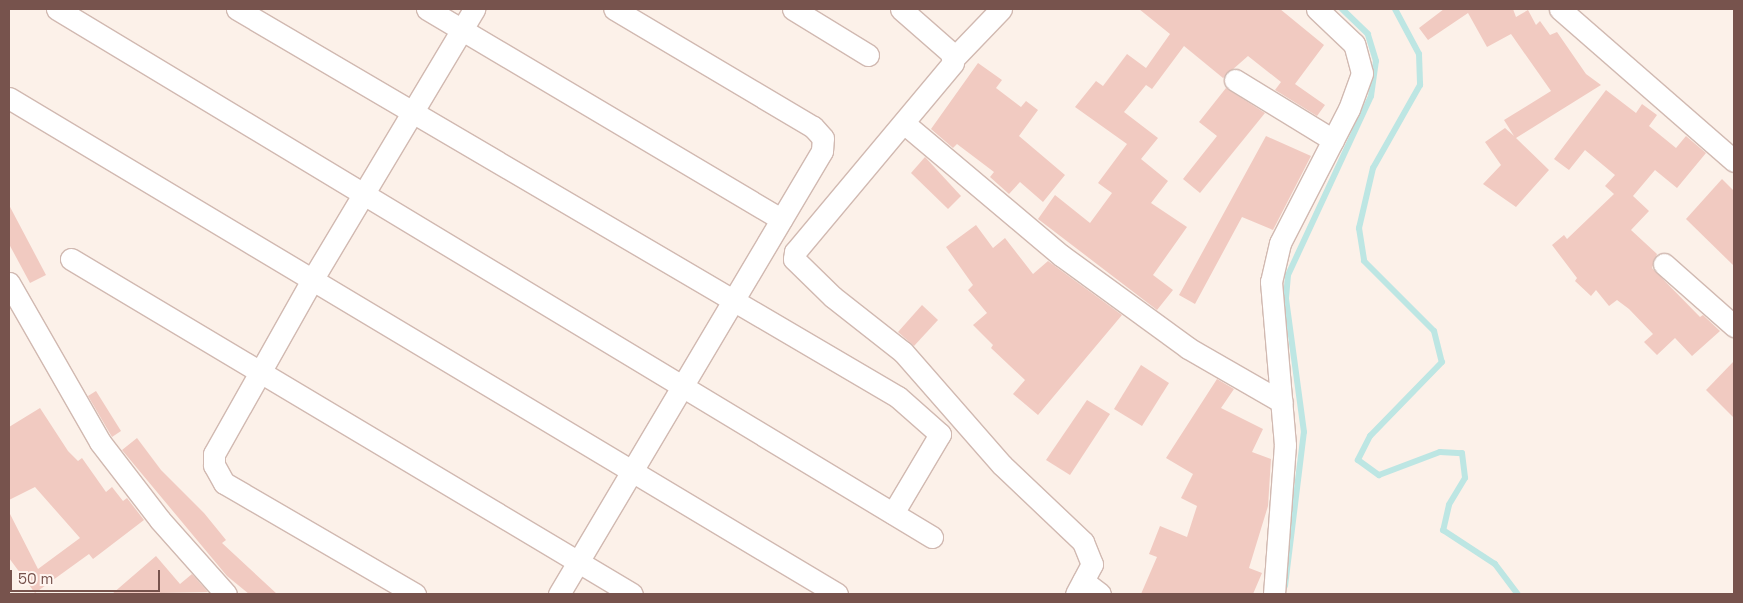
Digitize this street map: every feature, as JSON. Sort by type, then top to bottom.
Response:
[{"type":"street","points":[[57,9],[932,537]]},
{"type":"street","points":[[237,9],[898,397],[940,434],[893,513]]},
{"type":"street","points":[[427,9],[781,219]]},
{"type":"street","points":[[415,594],[247,498],[218,476],[214,454],[218,442],[312,280],[474,9]]},
{"type":"street","points":[[560,594],[822,151],[823,138],[814,127],[614,9]]},
{"type":"street","points":[[793,9],[868,55],[808,9]]},
{"type":"street","points":[[901,9],[954,58]]},
{"type":"street","points":[[1001,9],[954,58],[904,124],[795,252],[794,259],[833,296],[903,352],[1002,464],[1083,542],[1092,564],[1079,587],[1100,594]]},
{"type":"street","points":[[1274,594],[1285,445],[1271,282],[1280,243],[1334,140],[1362,74],[1354,44],[1317,9]]},
{"type":"street","points":[[1560,9],[1734,161]]},
{"type":"street","points":[[1235,80],[1334,140]]},
{"type":"street","points":[[9,98],[837,594]]},
{"type":"street","points":[[904,124],[1062,256],[1188,348],[1282,402]]},
{"type":"street","points":[[71,259],[258,373],[632,594]]},
{"type":"street","points":[[1664,264],[1734,326]]},
{"type":"street","points":[[9,283],[100,442],[160,520],[226,594]]},
{"type":"building","points":[[1139,9],[1280,9],[1324,45],[1295,84],[1325,105],[1317,116],[1275,90],[1281,82],[1248,56],[1223,78],[1184,46],[1152,89],[1146,85],[1124,112],[1158,138],[1141,159],[1168,181],[1151,203],[1187,227],[1153,275],[1173,290],[1157,310],[1038,219],[1055,195],[1090,223],[1112,193],[1098,183],[1127,144],[1075,107],[1096,81],[1103,86],[1127,54],[1146,68],[1170,34]]},
{"type":"building","points":[[1444,9],[1513,9],[1516,17],[1528,10],[1536,25],[1540,21],[1550,35],[1557,32],[1586,74],[1601,85],[1516,138],[1549,170],[1516,207],[1483,184],[1501,165],[1485,142],[1505,128],[1514,136],[1504,120],[1551,91],[1511,34],[1487,47],[1468,13],[1428,40],[1419,28]]},
{"type":"building","points":[[978,63],[1002,80],[996,88],[1021,107],[1026,101],[1038,110],[1019,136],[1065,175],[1043,202],[1020,182],[1009,194],[990,177],[994,172],[957,144],[953,148],[931,129]]},
{"type":"building","points":[[1226,88],[1265,113],[1200,193],[1183,179],[1217,136],[1199,122]]},
{"type":"building","points":[[1606,90],[1636,113],[1642,104],[1657,115],[1649,126],[1676,148],[1686,136],[1706,153],[1677,188],[1655,170],[1633,196],[1649,211],[1631,230],[1657,254],[1652,268],[1700,317],[1703,315],[1720,331],[1692,356],[1675,338],[1657,355],[1644,342],[1653,334],[1629,309],[1617,300],[1609,306],[1596,290],[1591,296],[1575,281],[1577,278],[1552,245],[1564,235],[1567,239],[1614,194],[1605,186],[1615,175],[1585,150],[1569,170],[1554,159]]},
{"type":"building","points":[[1266,136],[1311,156],[1273,230],[1242,217],[1195,304],[1179,295]]},
{"type":"building","points":[[925,157],[961,196],[948,209],[911,173]]},
{"type":"building","points":[[1722,179],[1734,191],[1734,266],[1686,219]]},
{"type":"building","points":[[9,205],[46,275],[30,283],[9,244]]},
{"type":"building","points":[[976,225],[993,248],[1005,238],[1033,274],[1048,261],[1122,315],[1038,415],[1013,394],[1025,380],[991,348],[993,345],[973,325],[987,313],[968,290],[973,285],[946,247]]},
{"type":"building","points":[[922,305],[938,320],[914,346],[898,332]]},
{"type":"building","points":[[1734,361],[1734,418],[1706,390]]},
{"type":"building","points":[[1141,365],[1169,383],[1142,426],[1114,409]]},
{"type":"building","points":[[1217,379],[1234,389],[1221,408],[1263,429],[1252,452],[1271,459],[1268,506],[1249,568],[1262,573],[1253,594],[1141,594],[1157,557],[1149,554],[1160,526],[1187,537],[1197,506],[1181,498],[1193,474],[1166,458]]},
{"type":"building","points":[[96,391],[121,431],[112,437],[88,396]]},
{"type":"building","points":[[1087,400],[1110,414],[1070,475],[1046,460]]},
{"type":"building","points":[[40,408],[68,451],[78,461],[82,458],[106,492],[112,487],[123,501],[127,498],[144,520],[93,559],[89,554],[35,593],[9,558],[9,512],[38,569],[80,538],[35,487],[9,500],[9,427]]},
{"type":"building","points":[[137,438],[161,470],[204,513],[226,540],[222,543],[277,594],[249,594],[227,576],[122,450]]},
{"type":"building","points":[[156,556],[180,584],[192,574],[208,592],[112,594]]},
{"type":"waterway","points":[[1285,586],[1304,432],[1286,298],[1288,275],[1371,96],[1376,61],[1368,34],[1342,9]]},
{"type":"waterway","points":[[1395,9],[1419,54],[1420,85],[1373,168],[1359,228],[1364,261],[1434,331],[1442,362],[1370,436],[1358,460],[1379,475],[1440,452],[1462,453],[1465,478],[1449,505],[1443,530],[1495,564],[1518,594]]}]
